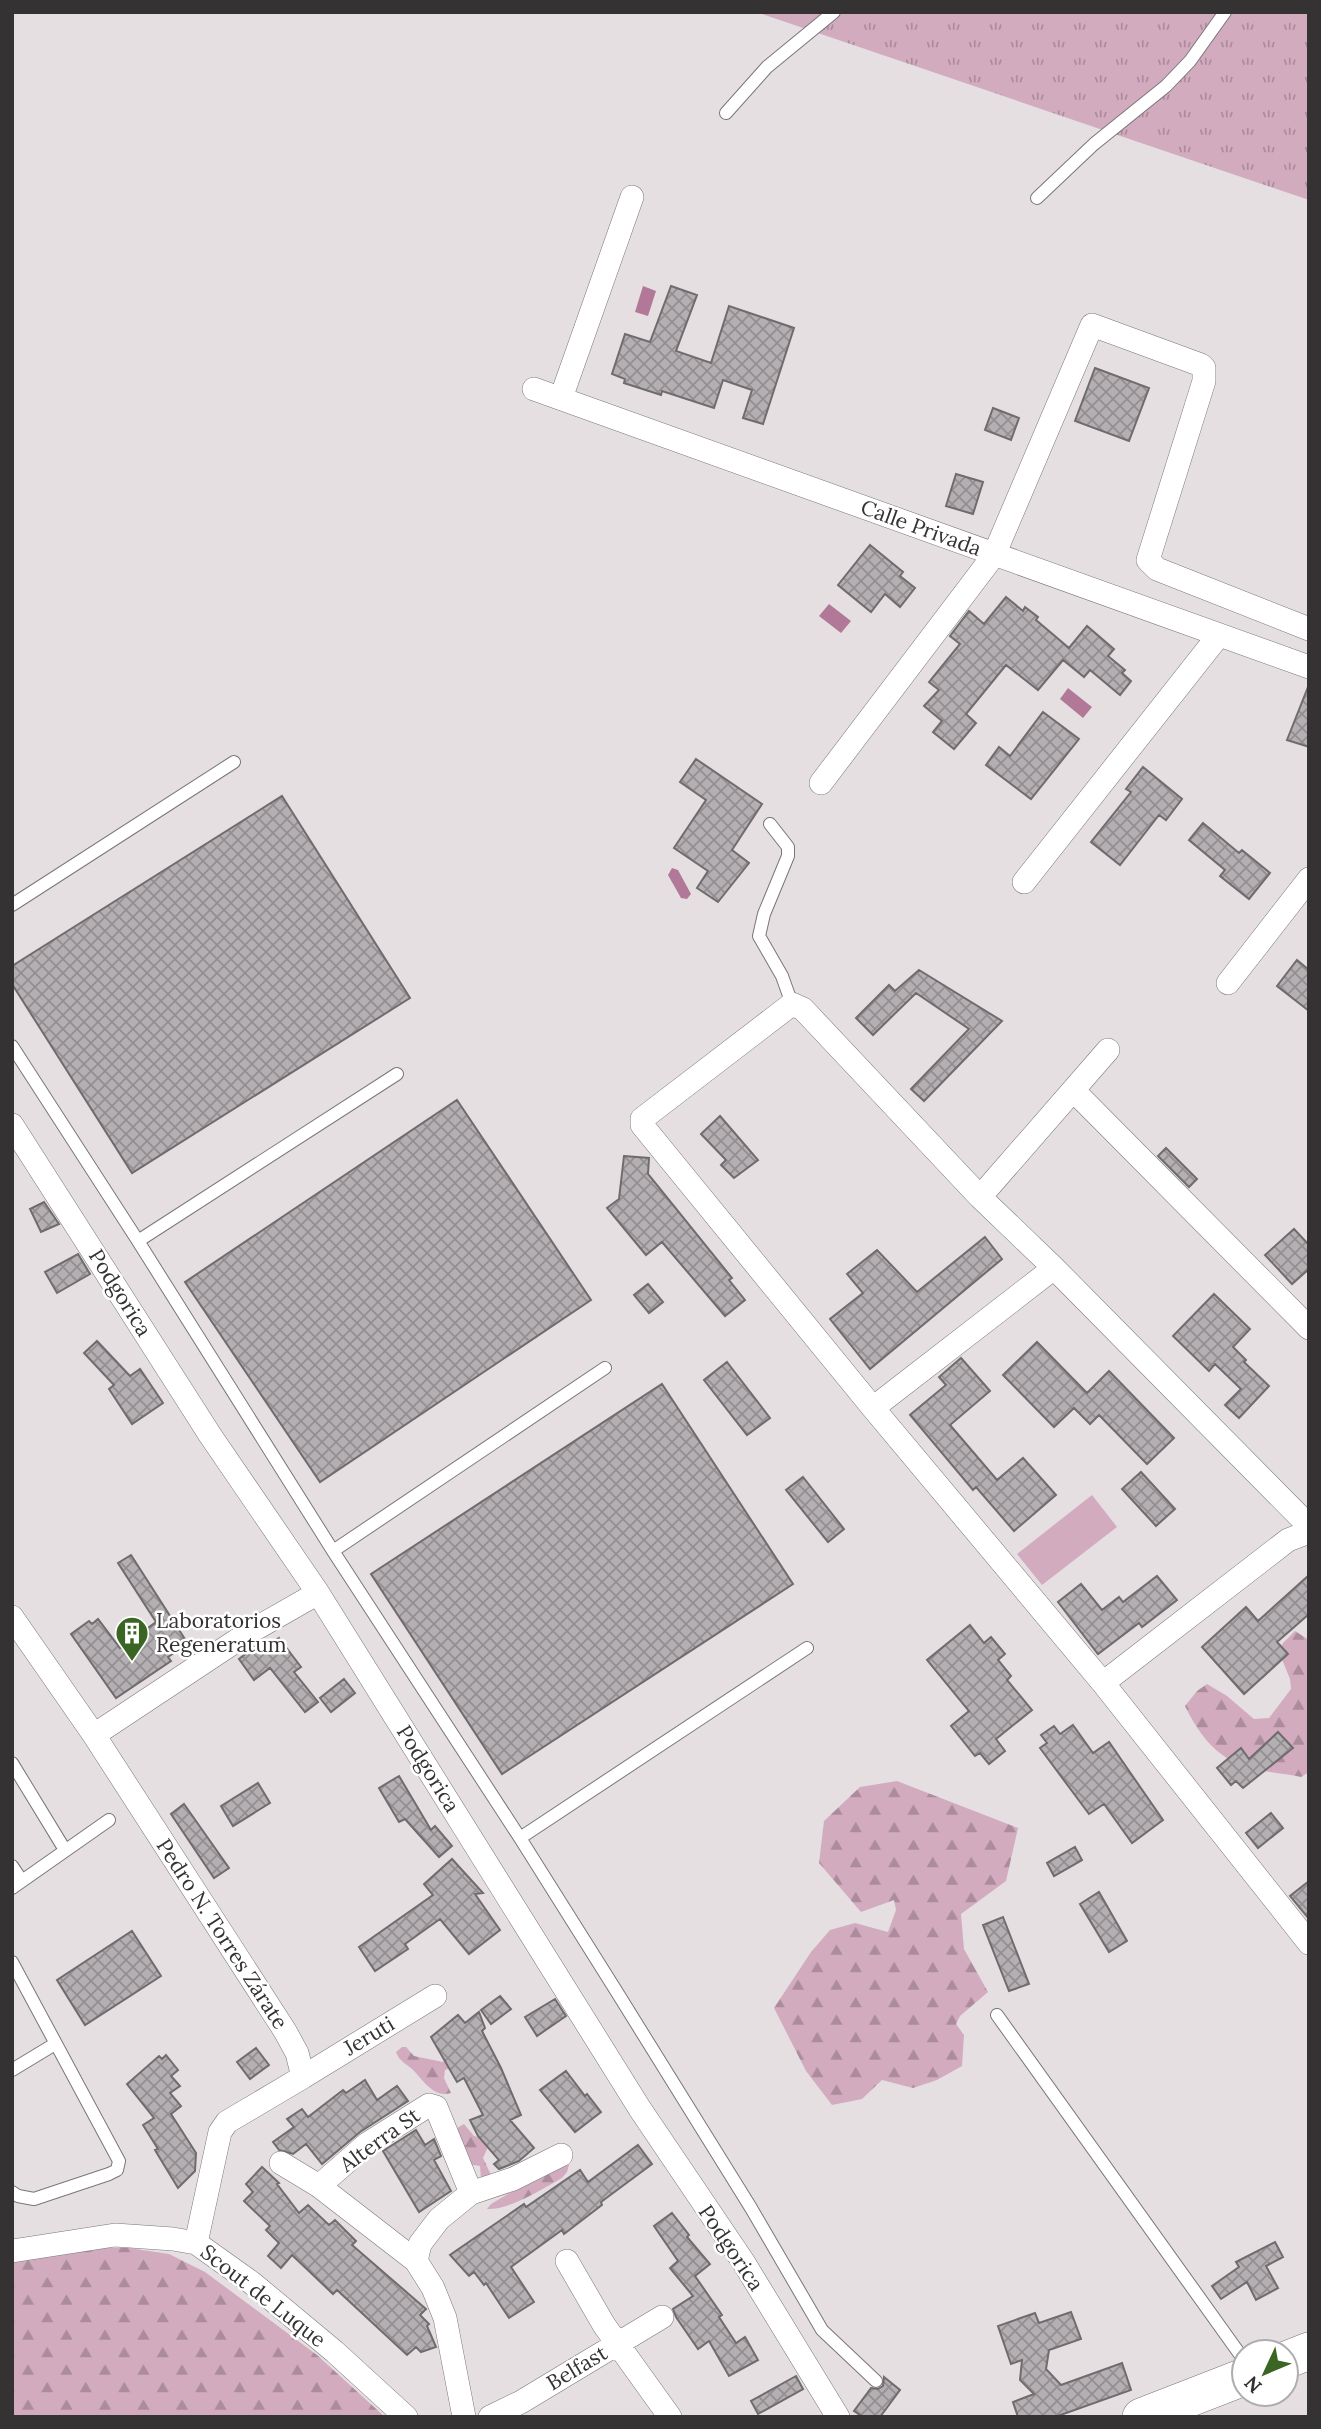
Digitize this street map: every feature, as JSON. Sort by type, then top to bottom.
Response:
[{"type":"main road","points":[[1141,2417],[1230,2382]]},
{"type":"street","points":[[561,398],[632,197]]},
{"type":"street","points":[[821,783],[995,555],[1088,330],[1094,324],[1201,365],[1205,373],[1148,560],[1150,565],[1309,629]]},
{"type":"street","name":"Calle Privada","points":[[534,389],[1309,667]]},
{"type":"street","points":[[1024,882],[1219,635]]},
{"type":"street","points":[[1228,983],[1309,879]]},
{"type":"street","points":[[1309,1526],[1054,1268],[980,1197],[803,1009],[792,1004],[646,1115],[642,1122],[873,1408],[1103,1683],[1309,1943]]},
{"type":"street","points":[[980,1197],[1108,1050]]},
{"type":"street","points":[[1074,1091],[1309,1328]]},
{"type":"street","name":"Podgorica","points":[[12,1125],[210,1435],[318,1592],[640,2109],[744,2263],[838,2417]]},
{"type":"street","points":[[873,1408],[1054,1268]]},
{"type":"street","points":[[1103,1683],[1288,1540],[1309,1532]]},
{"type":"street","points":[[94,1735],[248,1633],[318,1592]]},
{"type":"street","name":"Pedro N. Torres Zárate","points":[[12,1617],[94,1735],[285,2031],[297,2053],[303,2077]]},
{"type":"street","name":"Jeruti","points":[[303,2077],[435,1996]]},
{"type":"street","points":[[196,2243],[219,2132],[227,2122],[303,2077]]},
{"type":"street","name":"Alterra St","points":[[319,2186],[367,2144],[429,2105],[436,2107],[471,2193]]},
{"type":"street","points":[[416,2261],[421,2244],[439,2219],[471,2193],[513,2179],[561,2155]]},
{"type":"street","name":"Alterra St","points":[[281,2162],[319,2186],[416,2261],[433,2288],[445,2318],[464,2417]]},
{"type":"street","name":"Scout de Luque","points":[[12,2250],[115,2235],[196,2243],[253,2283],[335,2352],[406,2417]]},
{"type":"street","points":[[568,2261],[604,2326],[670,2417]]},
{"type":"street","name":"Belfast","points":[[490,2417],[521,2402],[662,2316]]},
{"type":"lane","points":[[726,113],[767,66],[834,12]]},
{"type":"lane","points":[[1037,198],[1094,144],[1166,86],[1190,61],[1225,12]]},
{"type":"lane","points":[[12,905],[234,762]]},
{"type":"lane","points":[[770,824],[788,847],[788,856],[764,914],[759,936],[782,976],[792,1004]]},
{"type":"lane","points":[[12,1046],[333,1551],[520,1838],[751,2208],[822,2330],[876,2381]]},
{"type":"lane","points":[[138,1241],[397,1074]]},
{"type":"lane","points":[[333,1551],[605,1368]]},
{"type":"lane","points":[[520,1838],[807,1648]]},
{"type":"lane","points":[[12,1763],[65,1850]]},
{"type":"lane","points":[[12,1866],[17,1884],[109,1820]]},
{"type":"lane","points":[[12,1962],[119,2161],[117,2170],[34,2199],[12,2192]]},
{"type":"lane","points":[[997,2015],[1230,2340]]},
{"type":"lane","points":[[12,2070],[55,2043]]},
{"type":"green space","points":[[756,12],[1309,12],[1309,200]]},
{"type":"green space","points":[[1092,1495],[1117,1527],[1042,1585],[1017,1554]]},
{"type":"green space","points":[[1295,1631],[1309,1640],[1309,1772],[1301,1777],[1255,1769],[1231,1761],[1207,1741],[1185,1706],[1197,1691],[1207,1684],[1227,1696],[1254,1719],[1269,1718],[1291,1689],[1290,1679],[1279,1652],[1283,1643]]},
{"type":"green space","points":[[897,1781],[1018,1828],[1006,1881],[961,1914],[964,1949],[988,1992],[960,2016],[956,2024],[964,2035],[962,2066],[937,2080],[913,2088],[882,2080],[862,2099],[832,2105],[806,2071],[774,2008],[811,1952],[830,1930],[855,1923],[888,1932],[896,1910],[894,1900],[861,1912],[819,1863],[824,1821],[860,1787]]},
{"type":"green space","points":[[406,2047],[414,2056],[443,2062],[446,2060],[453,2067],[445,2070],[444,2078],[451,2093],[440,2093],[427,2085],[398,2056],[396,2052]]},
{"type":"green space","points":[[464,2124],[474,2136],[482,2138],[488,2147],[483,2158],[492,2177],[481,2179],[480,2166],[467,2164],[453,2136],[457,2128]]},
{"type":"green space","points":[[561,2163],[569,2165],[562,2178],[516,2203],[487,2209],[491,2204]]},
{"type":"green space","points":[[76,2248],[129,2248],[169,2254],[205,2272],[317,2355],[385,2417],[12,2417],[12,2261]]},
{"type":"shaded area","points":[[643,286],[656,291],[648,316],[635,312]]},
{"type":"shaded area","points":[[829,604],[851,621],[841,633],[819,616]]},
{"type":"shaded area","points":[[1068,688],[1092,707],[1083,718],[1060,699]]},
{"type":"shaded area","points":[[672,868],[678,870],[691,894],[687,899],[681,898],[668,875]]},
{"type":"building","points":[[671,286],[697,295],[676,351],[711,363],[729,306],[794,328],[763,424],[743,418],[752,390],[723,380],[714,408],[662,391],[661,395],[624,383],[625,379],[612,374],[625,334],[650,342]]},
{"type":"building","points":[[1095,368],[1149,388],[1129,441],[1075,421]]},
{"type":"building","points":[[993,408],[1019,418],[1011,440],[985,430]]},
{"type":"building","points":[[956,474],[983,482],[973,514],[946,506]]},
{"type":"building","points":[[870,545],[903,572],[900,576],[915,588],[900,607],[885,594],[871,612],[838,585]]},
{"type":"building","points":[[1006,597],[1023,611],[1025,607],[1038,617],[1036,620],[1069,648],[1087,626],[1114,649],[1108,656],[1125,670],[1122,673],[1131,681],[1120,695],[1090,670],[1084,677],[1063,660],[1038,690],[1006,665],[966,714],[976,723],[954,749],[933,732],[942,721],[924,706],[939,690],[929,682],[960,644],[950,636],[969,611],[984,624]]},
{"type":"building","points":[[1309,687],[1309,747],[1287,740]]},
{"type":"building","points":[[1043,712],[1079,739],[1031,799],[986,765],[999,747],[1010,756]]},
{"type":"building","points":[[696,759],[762,804],[732,850],[749,863],[718,902],[697,888],[708,871],[674,848],[706,800],[680,782]]},
{"type":"building","points":[[1143,767],[1182,799],[1166,820],[1159,815],[1120,865],[1091,842],[1131,792],[1126,789]]},
{"type":"building","points":[[282,796],[410,998],[132,1173],[12,984],[12,966]]},
{"type":"building","points":[[1203,823],[1239,853],[1242,850],[1270,873],[1249,899],[1220,876],[1225,870],[1189,840]]},
{"type":"building","points":[[1297,960],[1309,970],[1309,1011],[1277,986]]},
{"type":"building","points":[[919,970],[1002,1021],[924,1101],[911,1089],[969,1029],[916,993],[873,1035],[856,1018],[889,985],[895,991]]},
{"type":"building","points":[[457,1100],[591,1300],[320,1482],[185,1282]]},
{"type":"building","points":[[720,1116],[758,1160],[734,1178],[721,1165],[726,1160],[701,1134]]},
{"type":"building","points":[[1166,1148],[1197,1179],[1189,1187],[1158,1156]]},
{"type":"building","points":[[624,1156],[649,1158],[648,1174],[732,1278],[729,1280],[745,1300],[725,1316],[662,1242],[646,1255],[607,1208],[619,1199]]},
{"type":"building","points":[[44,1202],[59,1224],[41,1232],[30,1209]]},
{"type":"building","points":[[1294,1229],[1309,1245],[1309,1269],[1292,1284],[1265,1255]]},
{"type":"building","points":[[985,1237],[1002,1259],[870,1369],[830,1319],[863,1293],[847,1274],[877,1250],[917,1292]]},
{"type":"building","points":[[78,1254],[90,1274],[57,1293],[45,1272]]},
{"type":"building","points":[[648,1284],[663,1302],[649,1313],[634,1295]]},
{"type":"building","points":[[1214,1294],[1250,1329],[1233,1347],[1269,1386],[1239,1418],[1225,1405],[1241,1389],[1215,1364],[1209,1371],[1173,1336]]},
{"type":"building","points":[[97,1341],[130,1376],[140,1369],[163,1403],[132,1424],[109,1389],[114,1385],[84,1353]]},
{"type":"building","points":[[1037,1342],[1087,1393],[1109,1371],[1174,1438],[1147,1464],[1099,1415],[1090,1424],[1074,1408],[1054,1427],[1003,1375]]},
{"type":"building","points":[[961,1358],[990,1391],[950,1425],[997,1480],[1023,1458],[1056,1495],[1014,1531],[976,1487],[973,1490],[910,1415],[946,1385],[939,1377]]},
{"type":"building","points":[[727,1362],[770,1418],[747,1435],[704,1380]]},
{"type":"building","points":[[662,1384],[793,1584],[502,1774],[371,1574]]},
{"type":"building","points":[[1141,1472],[1175,1509],[1156,1526],[1122,1489]]},
{"type":"building","points":[[803,1477],[844,1529],[828,1542],[786,1490]]},
{"type":"building","points":[[131,1555],[188,1644],[168,1657],[171,1661],[116,1698],[71,1634],[89,1621],[92,1624],[98,1619],[120,1648],[156,1622],[118,1563]]},
{"type":"building","points":[[1309,1575],[1309,1614],[1277,1642],[1288,1654],[1244,1694],[1202,1647],[1246,1607],[1258,1621]]},
{"type":"building","points":[[1157,1576],[1177,1600],[1142,1627],[1139,1623],[1098,1654],[1058,1602],[1081,1584],[1102,1610],[1119,1597],[1123,1602]]},
{"type":"building","points":[[970,1625],[984,1643],[991,1637],[1005,1654],[998,1660],[1011,1676],[1007,1680],[1032,1710],[996,1739],[1005,1751],[989,1764],[980,1753],[975,1756],[951,1726],[969,1711],[927,1660]]},
{"type":"building","points":[[279,1638],[301,1667],[294,1672],[318,1702],[305,1712],[270,1668],[254,1680],[239,1659],[260,1643],[264,1649]]},
{"type":"building","points":[[344,1679],[355,1693],[331,1712],[320,1698]]},
{"type":"building","points":[[1073,1725],[1093,1753],[1109,1742],[1163,1820],[1132,1843],[1104,1804],[1089,1814],[1040,1748],[1047,1743],[1041,1735],[1054,1726],[1060,1734]]},
{"type":"building","points":[[1278,1732],[1293,1748],[1243,1788],[1236,1781],[1231,1785],[1217,1768],[1241,1748],[1249,1759]]},
{"type":"building","points":[[399,1776],[431,1830],[435,1826],[452,1846],[439,1857],[405,1819],[399,1822],[379,1788]]},
{"type":"building","points":[[258,1783],[270,1803],[233,1826],[221,1806]]},
{"type":"building","points":[[184,1804],[229,1868],[214,1878],[171,1814]]},
{"type":"building","points":[[1271,1813],[1283,1828],[1258,1848],[1246,1833]]},
{"type":"building","points":[[1075,1847],[1082,1860],[1054,1876],[1047,1863]]},
{"type":"building","points":[[452,1859],[483,1893],[475,1894],[500,1930],[469,1954],[440,1919],[405,1944],[408,1949],[375,1971],[359,1947],[433,1895],[424,1884]]},
{"type":"building","points":[[1309,1881],[1309,1919],[1290,1896]]},
{"type":"building","points":[[1099,1892],[1127,1941],[1109,1952],[1080,1904]]},
{"type":"building","points":[[1003,1917],[1029,1984],[1009,1991],[983,1925]]},
{"type":"building","points":[[132,1931],[161,1976],[85,2025],[57,1980]]},
{"type":"building","points":[[500,1996],[511,2009],[491,2024],[481,2010]]},
{"type":"building","points":[[555,1999],[566,2016],[537,2036],[525,2017]]},
{"type":"building","points":[[479,2012],[485,2028],[482,2031],[521,2115],[510,2120],[534,2148],[519,2161],[499,2169],[494,2164],[499,2160],[478,2136],[470,2120],[483,2115],[464,2078],[457,2082],[431,2037],[458,2015],[465,2023]]},
{"type":"building","points":[[256,2048],[269,2065],[250,2079],[237,2062]]},
{"type":"building","points":[[166,2055],[178,2070],[171,2076],[180,2086],[170,2093],[181,2106],[171,2114],[196,2153],[195,2171],[178,2188],[143,2125],[154,2118],[127,2084],[159,2056],[162,2059]]},
{"type":"building","points":[[566,2071],[601,2112],[575,2132],[540,2090]]},
{"type":"building","points":[[365,2080],[377,2100],[397,2086],[408,2101],[360,2132],[322,2164],[306,2144],[293,2154],[279,2150],[273,2142],[294,2127],[287,2119],[302,2109],[308,2117],[343,2090],[346,2093]]},
{"type":"building","points":[[416,2130],[425,2145],[434,2139],[441,2156],[434,2160],[451,2191],[419,2212],[383,2151]]},
{"type":"building","points":[[638,2145],[652,2164],[564,2234],[562,2230],[511,2267],[534,2302],[509,2318],[486,2283],[484,2285],[474,2272],[469,2276],[450,2255],[524,2204],[526,2207],[580,2170],[588,2182]]},
{"type":"building","points":[[262,2167],[279,2183],[277,2184],[299,2213],[308,2205],[329,2225],[335,2220],[356,2241],[352,2245],[426,2309],[420,2315],[429,2324],[427,2326],[436,2347],[421,2352],[416,2347],[407,2355],[337,2290],[333,2294],[292,2255],[281,2268],[268,2256],[279,2243],[266,2230],[270,2226],[244,2201],[253,2192],[246,2184]]},
{"type":"building","points":[[672,2213],[689,2235],[687,2237],[710,2264],[695,2276],[722,2315],[719,2317],[736,2343],[745,2337],[758,2360],[729,2376],[709,2341],[698,2349],[673,2309],[693,2296],[670,2268],[678,2261],[654,2226]]},
{"type":"building","points":[[1275,2242],[1283,2257],[1266,2266],[1278,2288],[1256,2300],[1247,2282],[1221,2299],[1212,2286],[1239,2267],[1236,2262]]},
{"type":"building","points":[[1071,2312],[1081,2339],[1049,2350],[1046,2369],[1061,2385],[1122,2363],[1131,2390],[1055,2417],[1018,2417],[1013,2402],[1034,2394],[1020,2380],[1022,2360],[1011,2364],[998,2326],[1035,2313],[1039,2323]]},
{"type":"building","points":[[796,2376],[803,2389],[758,2414],[751,2401]]},
{"type":"building","points":[[884,2377],[900,2390],[880,2417],[863,2417],[854,2411],[871,2388],[878,2389],[883,2386]]},
{"type":"place","name":"Laboratorios Regeneratum","points":[[132,1663]]}]
